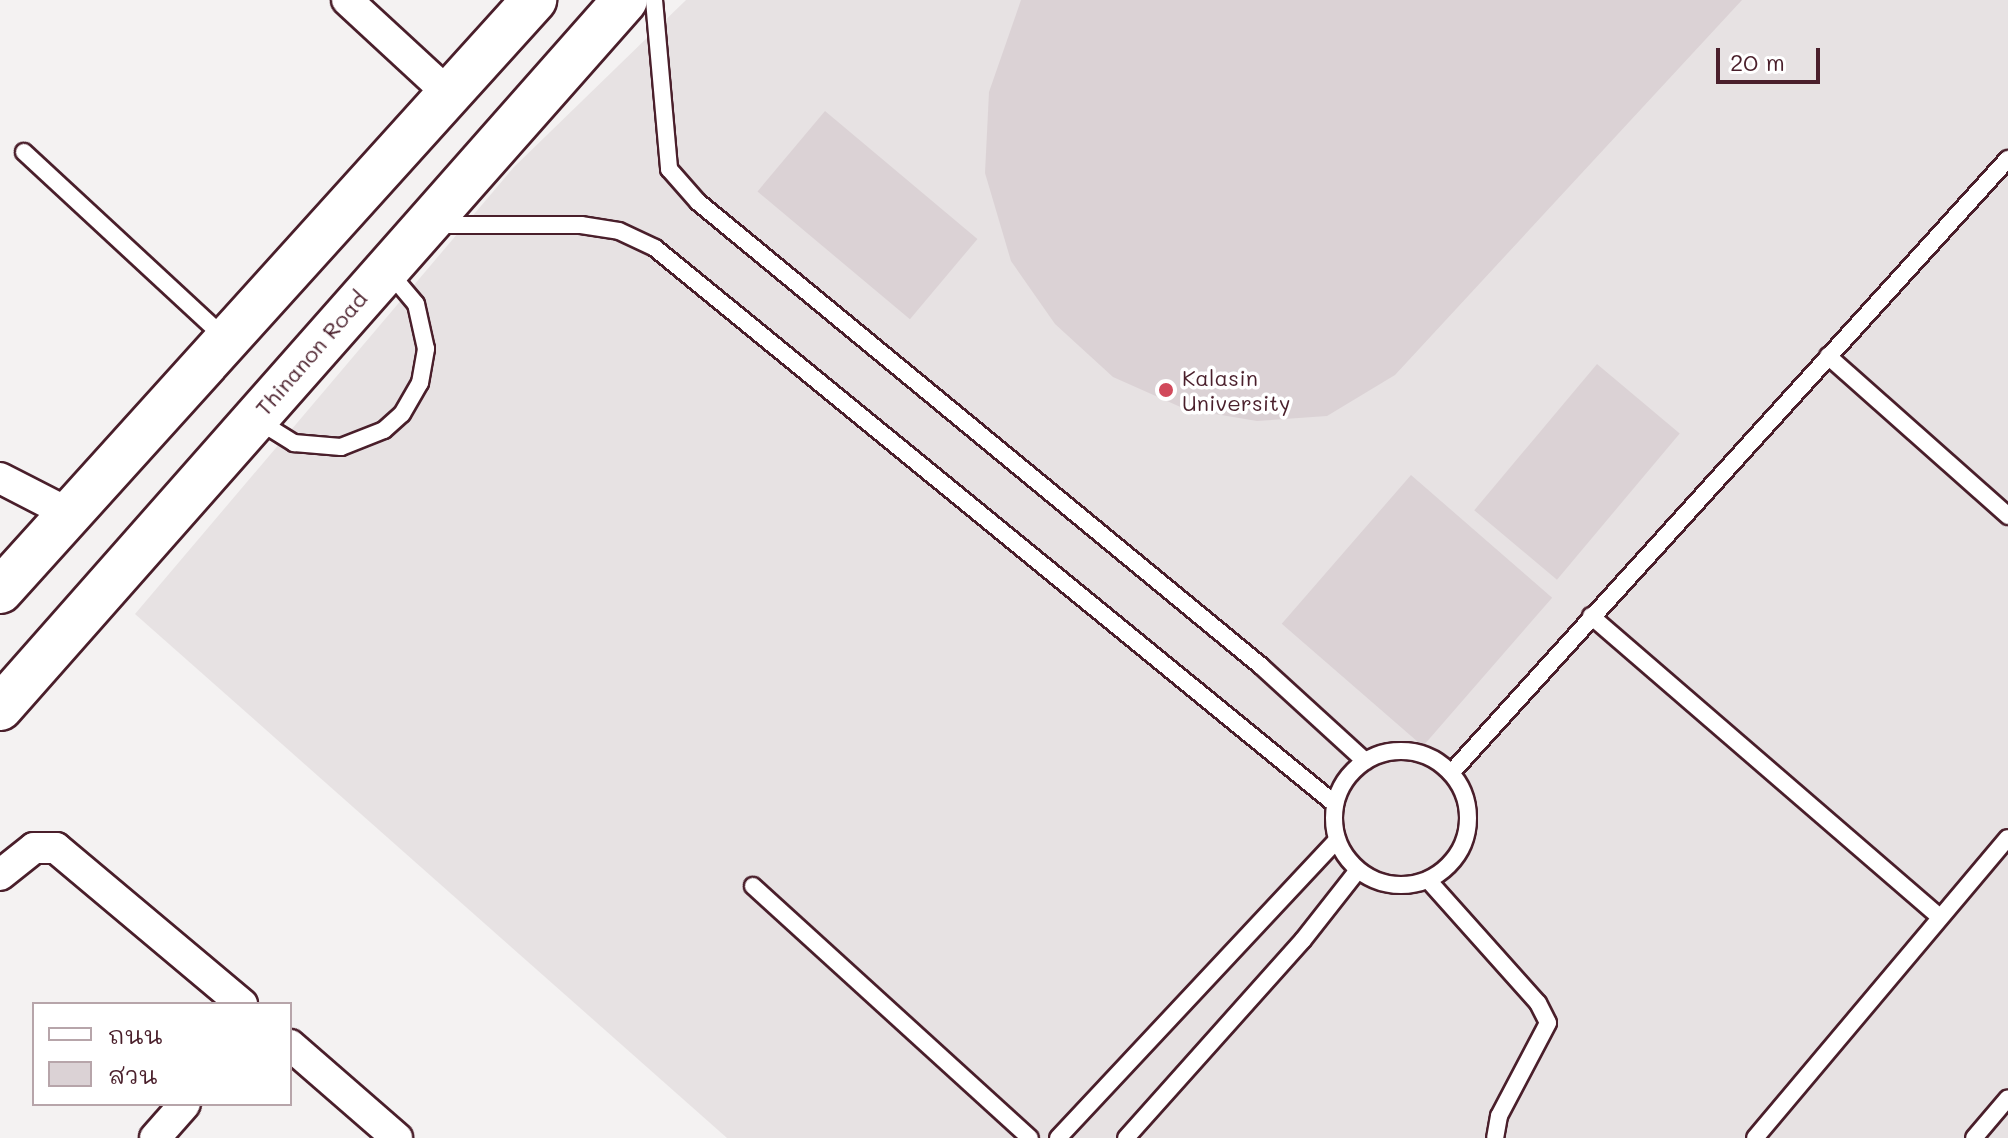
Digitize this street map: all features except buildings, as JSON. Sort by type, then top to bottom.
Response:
[{"type":"main road","points":[[0,591],[225,338],[534,0]]},
{"type":"main road","name":"Thinanon Road","points":[[0,708],[423,225],[625,0]]},
{"type":"street","points":[[347,0],[450,95]]},
{"type":"street","points":[[0,478],[70,514]]},
{"type":"street","points":[[0,875],[34,848],[56,848],[240,1002]]},
{"type":"street","points":[[292,1047],[397,1138]]},
{"type":"street","points":[[155,1138],[183,1106]]},
{"type":"lane","points":[[654,0],[669,169],[698,202],[1261,666],[1365,761]]},
{"type":"lane","points":[[24,152],[225,338]]},
{"type":"lane","points":[[1451,773],[2008,159]]},
{"type":"lane","points":[[423,225],[581,225],[619,231],[655,248],[1335,804]]},
{"type":"lane","points":[[255,418],[294,443],[329,448],[364,441],[402,414],[420,383],[426,349],[416,304],[385,269]]},
{"type":"lane","points":[[1828,356],[2007,513]]},
{"type":"lane","points":[[1591,616],[1940,917]]},
{"type":"lane","points":[[1383,753],[1420,753],[1451,773],[1468,805],[1467,832],[1456,858],[1428,880],[1392,885],[1358,870],[1337,840],[1335,804],[1341,787],[1365,761],[1383,753]]},
{"type":"lane","points":[[1755,1138],[2008,838]]},
{"type":"lane","points":[[1058,1138],[1337,840]]},
{"type":"lane","points":[[1126,1138],[1303,940],[1358,870]]},
{"type":"lane","points":[[1428,880],[1538,1003],[1548,1023],[1499,1116],[1495,1138]]},
{"type":"lane","points":[[753,886],[1030,1138]]},
{"type":"lane","points":[[1974,1138],[2008,1098]]},
{"type":"shaded area","name":"Kalasin University","points":[[686,0],[2008,0],[2008,1138],[727,1138],[135,614],[514,167]]},
{"type":"green space","points":[[1021,0],[1742,0],[1395,375],[1327,416],[1257,421],[1185,409],[1113,377],[1055,324],[1011,261],[985,173],[989,92]]},
{"type":"green space","points":[[825,111],[977,239],[910,319],[758,191]]},
{"type":"green space","points":[[1597,364],[1680,433],[1557,580],[1474,510]]},
{"type":"green space","points":[[1411,475],[1552,598],[1423,746],[1282,624]]},
{"type":"place","name":"Kalasin University","points":[[1166,390]]}]
